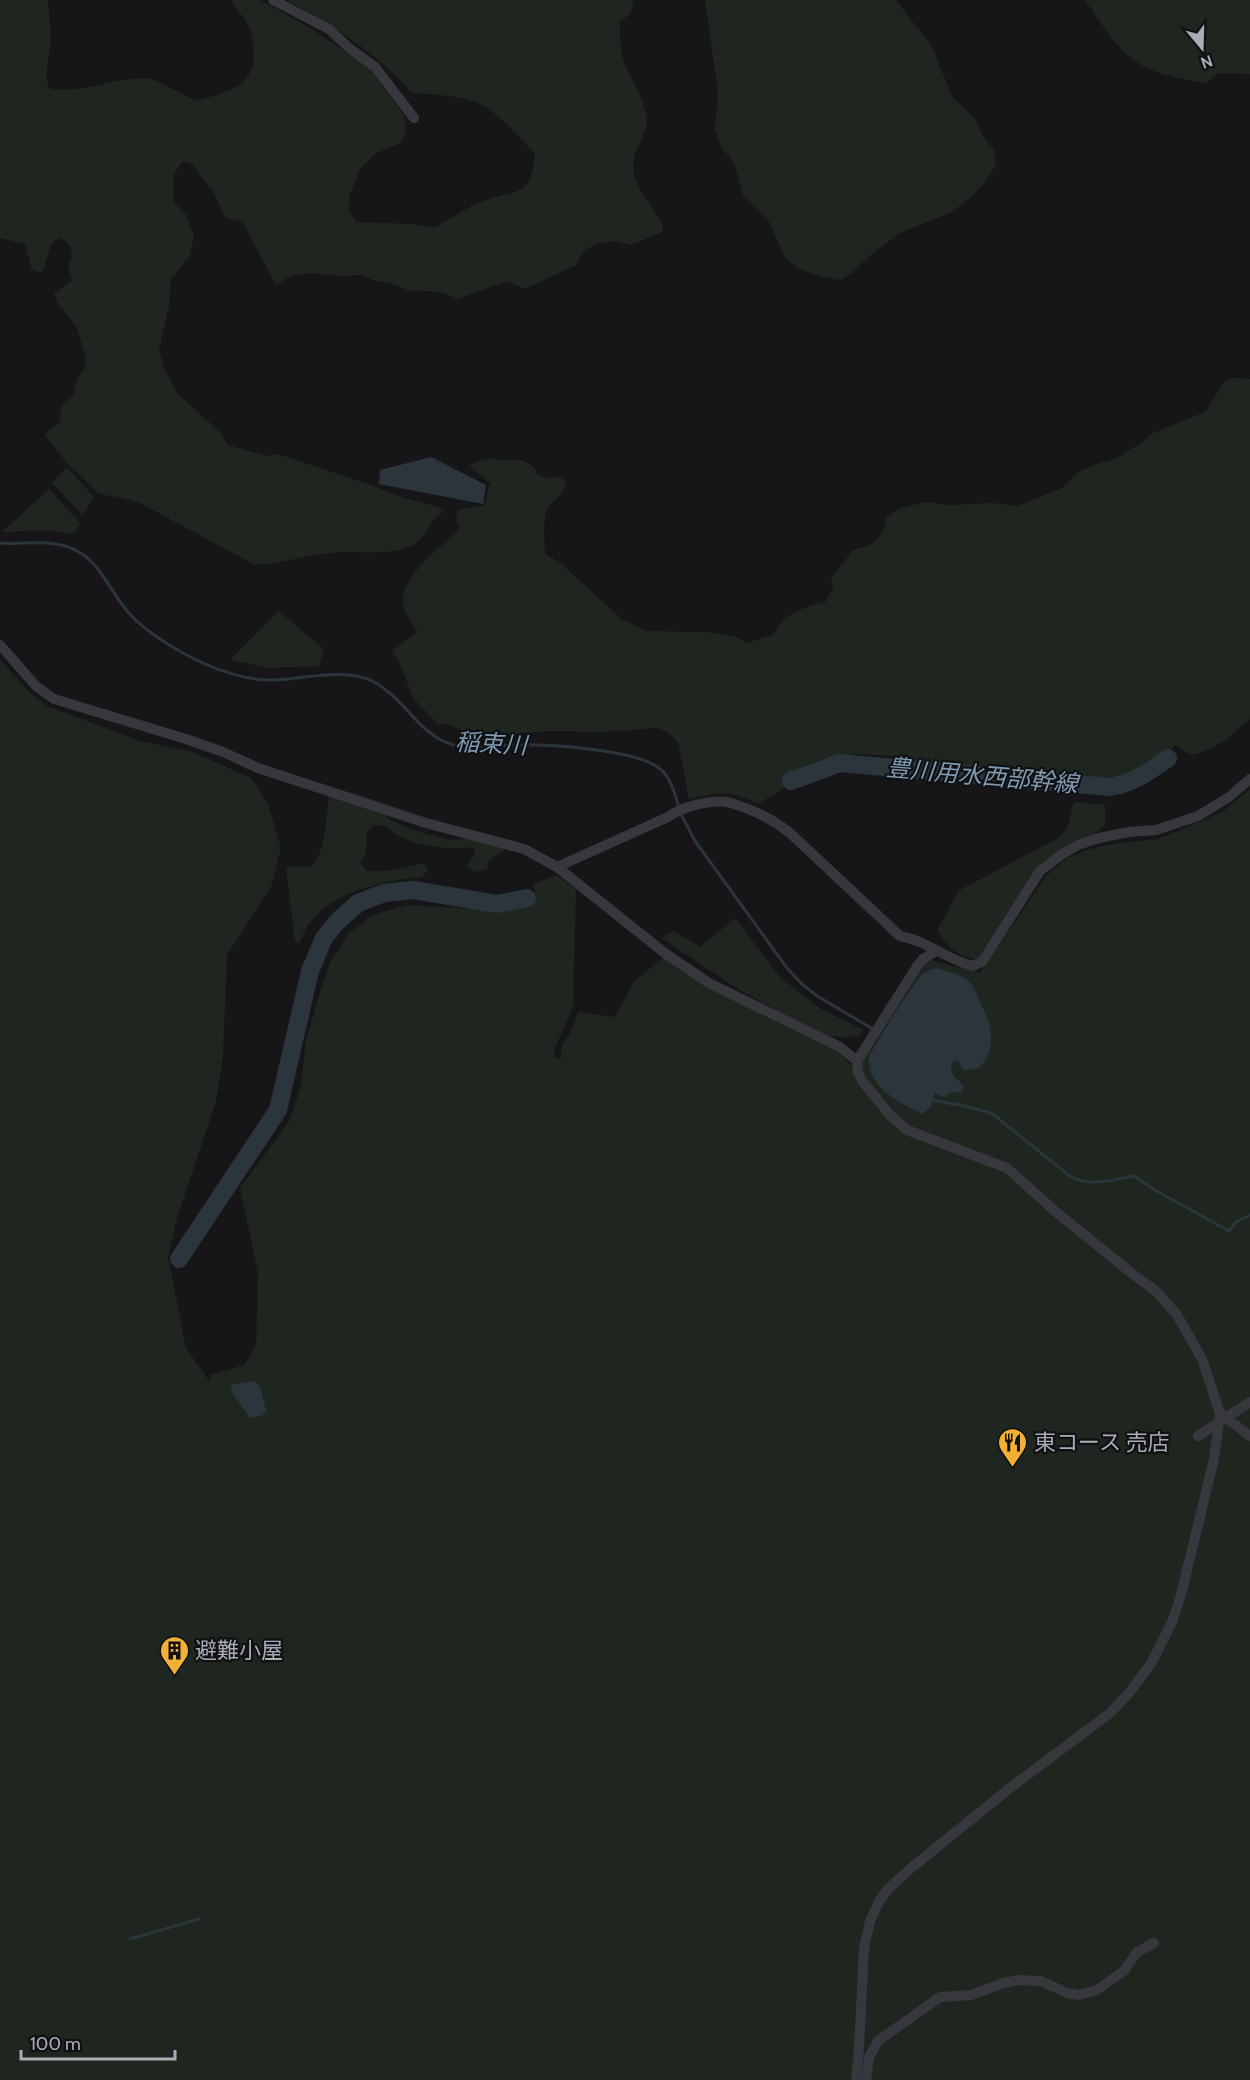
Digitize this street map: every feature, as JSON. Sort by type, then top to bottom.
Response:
[{"type":"street","points":[[273,0],[329,29],[367,61],[392,88],[414,118]]},
{"type":"street","points":[[0,645],[36,686],[54,699],[186,739],[258,768],[426,823],[524,849],[557,867],[666,954],[709,982],[840,1047],[857,1061]]},
{"type":"street","points":[[557,867],[668,817],[674,812],[714,802],[729,802],[779,824],[900,936],[923,942],[936,951],[965,964],[978,965],[1040,871],[1061,855],[1078,845],[1099,838],[1156,830],[1198,816],[1229,797],[1250,779]]},
{"type":"street","points":[[856,2080],[864,1948],[870,1921],[880,1900],[888,1889],[910,1869],[1010,1788],[1109,1714],[1130,1693],[1152,1662],[1172,1622],[1181,1595],[1214,1459],[1220,1414],[1202,1359],[1166,1299],[1056,1212],[1007,1168],[907,1130],[890,1115],[863,1082],[858,1073],[857,1061],[922,959],[936,951]]},
{"type":"street","points":[[1198,1436],[1250,1402]]},
{"type":"street","points":[[1220,1414],[1250,1436]]},
{"type":"street","points":[[866,2080],[869,2058],[878,2041],[935,1999],[971,1995],[1019,1980],[1041,1981],[1079,1995],[1095,1991],[1124,1971],[1137,1952],[1154,1943]]},
{"type":"shaded area","points":[[0,0],[48,0],[51,37],[46,77],[49,88],[57,90],[85,88],[121,80],[150,78],[197,101],[234,88],[248,75],[252,68],[254,53],[252,37],[247,23],[232,0],[260,0],[307,26],[369,68],[404,115],[406,132],[400,143],[375,154],[360,169],[349,197],[349,210],[356,222],[414,224],[434,228],[477,204],[520,190],[530,179],[535,154],[495,113],[487,108],[465,99],[411,92],[368,52],[287,0],[634,0],[631,13],[620,22],[623,59],[642,100],[647,122],[633,166],[636,180],[643,194],[660,219],[663,226],[662,232],[631,245],[616,241],[596,243],[583,253],[576,265],[525,289],[507,281],[458,299],[440,292],[408,290],[362,275],[341,276],[311,273],[291,276],[276,285],[242,221],[225,217],[213,191],[191,163],[183,161],[174,174],[173,201],[187,216],[194,237],[189,257],[171,279],[169,306],[159,350],[165,370],[178,394],[222,434],[228,445],[267,456],[278,454],[404,498],[439,507],[443,512],[418,542],[404,549],[384,552],[339,552],[264,565],[253,564],[142,504],[99,494],[66,462],[45,435],[60,421],[62,406],[73,396],[77,378],[85,368],[85,355],[77,328],[58,304],[54,294],[72,280],[68,265],[73,256],[69,244],[61,238],[53,243],[41,273],[32,270],[25,244],[0,238]]},
{"type":"shaded area","points":[[705,0],[896,0],[932,47],[953,98],[975,118],[982,135],[995,151],[996,165],[986,181],[952,212],[900,233],[868,257],[852,273],[840,280],[802,270],[786,259],[768,220],[743,195],[734,162],[721,147],[715,128],[718,94]]},
{"type":"shaded area","points":[[1085,0],[1250,0],[1250,74],[1219,73],[1206,83],[1162,74],[1146,67],[1133,60],[1122,49]]},
{"type":"shaded area","points":[[1231,378],[1250,379],[1250,719],[1223,741],[1201,752],[1191,755],[1176,745],[1143,772],[1125,780],[1103,784],[913,766],[914,758],[847,755],[822,759],[800,768],[790,777],[784,789],[759,803],[732,794],[720,793],[689,799],[678,743],[669,733],[657,728],[479,736],[446,724],[438,724],[413,698],[401,666],[392,650],[418,632],[404,608],[403,596],[413,574],[460,528],[456,520],[460,509],[484,506],[490,483],[469,466],[483,459],[523,460],[534,467],[538,475],[565,480],[564,490],[546,512],[544,534],[546,555],[558,561],[622,619],[646,631],[706,632],[736,637],[747,643],[773,635],[782,622],[795,612],[825,602],[833,589],[831,579],[853,550],[874,542],[883,531],[886,518],[898,509],[926,502],[951,505],[993,503],[1018,506],[1064,487],[1076,473],[1115,459],[1151,434],[1205,412],[1224,382]]},
{"type":"shaded area","points":[[431,457],[486,485],[483,504],[379,484],[380,470]]},
{"type":"shaded area","points":[[67,467],[94,497],[83,515],[52,483]]},
{"type":"shaded area","points":[[49,489],[80,523],[74,534],[51,530],[2,532]]},
{"type":"shaded area","points":[[278,611],[324,649],[319,666],[270,668],[230,660]]},
{"type":"shaded area","points":[[0,659],[29,692],[47,706],[140,741],[190,751],[251,778],[268,804],[281,848],[271,887],[227,955],[223,1057],[216,1102],[177,1218],[168,1257],[186,1348],[210,1382],[210,1375],[244,1365],[256,1345],[258,1273],[240,1188],[290,1120],[301,1085],[306,1041],[331,961],[349,933],[372,915],[407,905],[490,910],[521,908],[536,897],[533,885],[556,875],[576,889],[573,1005],[553,1057],[561,1059],[561,1047],[571,1031],[578,1012],[615,1017],[634,982],[665,956],[838,1051],[851,1065],[865,1057],[927,959],[980,973],[1046,876],[1067,858],[1086,850],[1117,843],[1158,839],[1222,812],[1250,789],[1250,2080],[0,2080]]},
{"type":"shaded area","points":[[329,796],[382,812],[390,820],[419,832],[450,840],[467,839],[501,845],[504,851],[492,858],[487,869],[475,872],[466,866],[474,856],[475,849],[425,845],[407,840],[386,826],[374,825],[367,832],[366,854],[360,862],[367,871],[387,871],[424,863],[428,870],[422,877],[368,887],[333,902],[307,927],[300,943],[295,942],[286,868],[310,866],[316,860],[325,833]]},
{"type":"shaded area","points":[[1076,802],[1105,805],[1105,825],[1095,834],[1078,840],[1058,852],[1036,869],[978,959],[965,957],[948,946],[938,929],[958,891],[1060,837],[1068,826],[1073,804]]},
{"type":"shaded area","points":[[735,918],[780,977],[821,1009],[864,1030],[852,1037],[825,1036],[741,991],[661,938],[674,931],[700,947]]},
{"type":"shaded area","points":[[937,968],[960,976],[971,984],[987,1017],[991,1043],[989,1052],[979,1068],[966,1070],[962,1068],[959,1061],[953,1060],[951,1072],[964,1088],[960,1092],[944,1097],[935,1093],[932,1105],[923,1114],[895,1099],[878,1084],[869,1066],[869,1056],[922,974]]},
{"type":"shaded area","points":[[254,1381],[260,1386],[266,1411],[263,1415],[250,1418],[231,1391],[232,1385]]},
{"type":"waterway","name":"稲束川","points":[[0,543],[51,543],[79,552],[95,566],[121,603],[142,626],[160,639],[205,664],[256,679],[322,675],[361,677],[372,681],[391,694],[432,734],[449,744],[458,746],[546,746],[589,749],[631,756],[659,768],[667,776],[679,808]]},
{"type":"waterway","name":"豊川用水西部幹線","points":[[791,781],[839,763],[1110,787],[1126,783],[1168,758]]},
{"type":"waterway","name":"稲束川","points":[[681,814],[695,841],[787,968],[817,996],[873,1029]]},
{"type":"waterway","name":"豊川用水西部幹線","points":[[179,1259],[278,1110],[310,971],[324,938],[336,923],[358,903],[384,893],[413,890],[497,904],[527,898]]},
{"type":"waterway","points":[[932,1100],[994,1115],[1071,1177],[1079,1180],[1102,1182],[1134,1176],[1229,1231],[1236,1222],[1250,1215]]},
{"type":"waterway","points":[[130,1939],[199,1919]]},
{"type":"place","name":"東コース 売店","points":[[1013,1468]]},
{"type":"place","name":"避難小屋","points":[[174,1676]]}]
